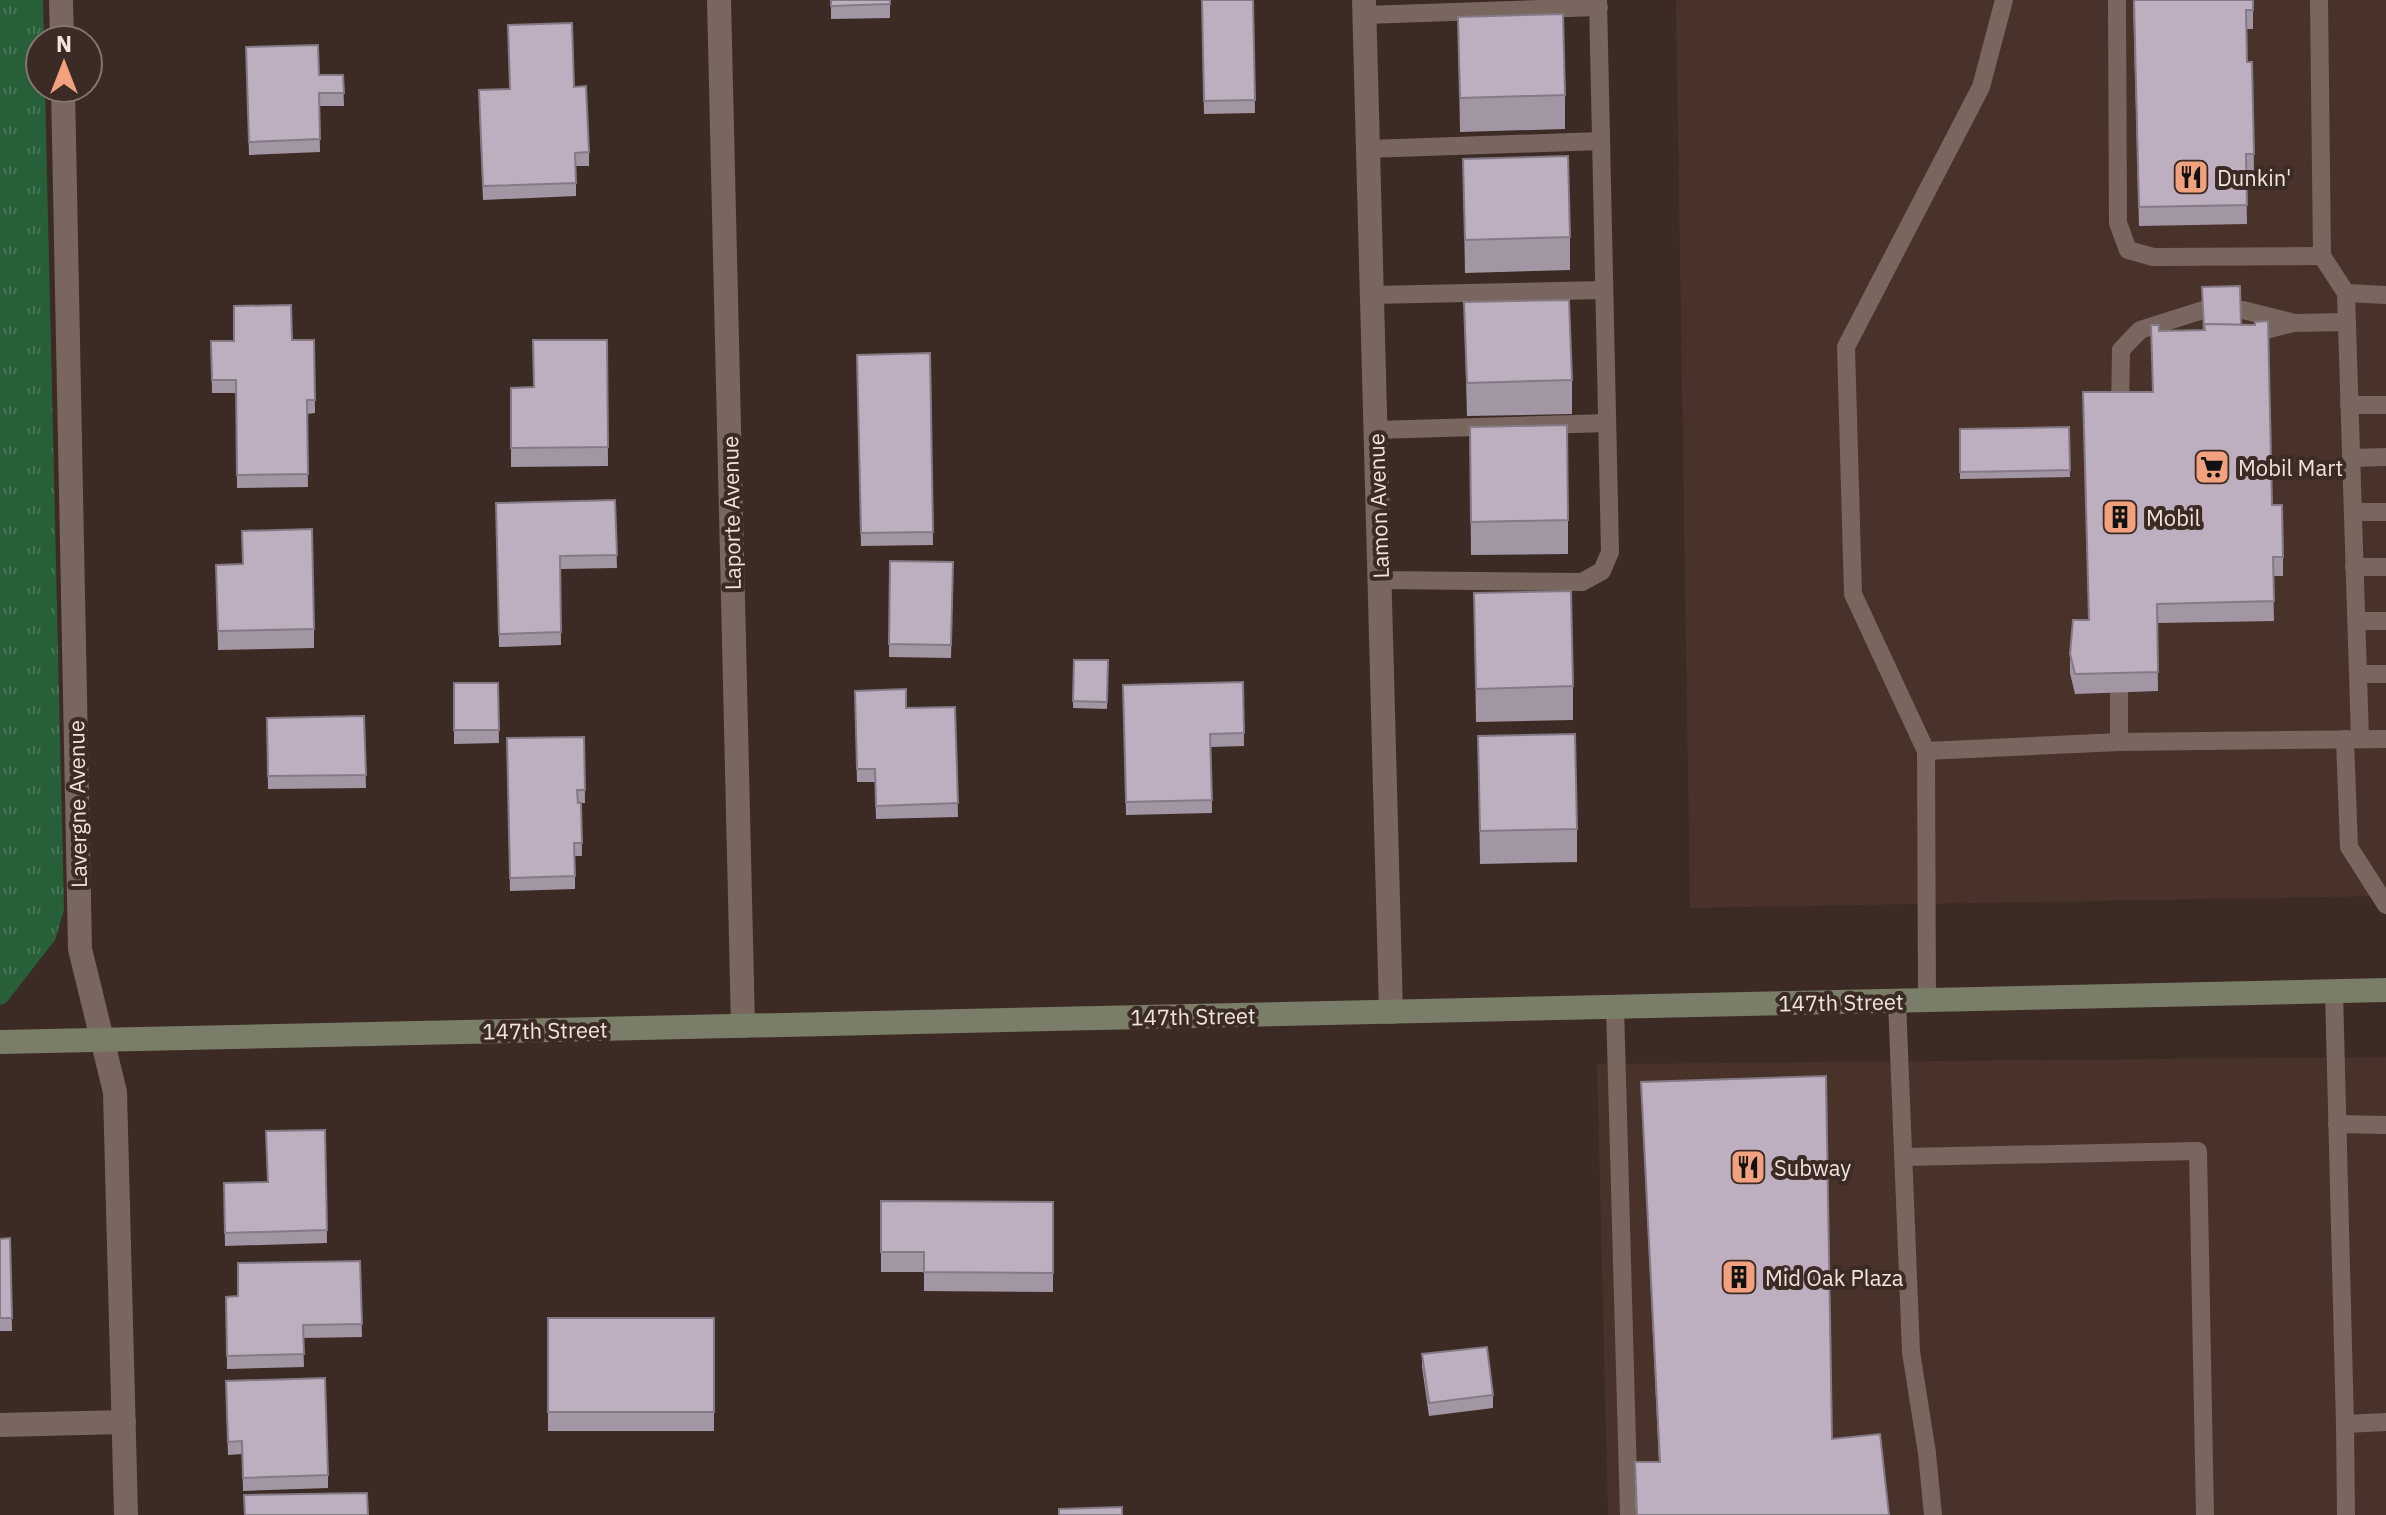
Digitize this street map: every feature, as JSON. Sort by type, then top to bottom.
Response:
[{"type":"main road","name":"147th Street","points":[[0,1042],[2386,990]]},
{"type":"street","points":[[61,0],[62,24]]},
{"type":"street","name":"Laporte Avenue","points":[[719,0],[743,1026]]},
{"type":"street","name":"Lamon Avenue","points":[[1364,8],[1391,1012]]},
{"type":"street","name":"Lavergne Avenue","points":[[63,104],[80,949],[115,1092],[126,1515]]},
{"type":"street","points":[[0,1425],[124,1422]]},
{"type":"lane","points":[[1927,1000],[1926,751],[1853,594],[1846,347],[1981,87],[2004,0]]},
{"type":"lane","points":[[2117,0],[2118,223],[2128,250],[2153,257],[2322,256]]},
{"type":"lane","points":[[2319,0],[2322,256],[2346,293],[2358,674],[2349,847],[2386,905]]},
{"type":"lane","points":[[1364,8],[1598,4],[1610,552],[1602,571],[1582,582],[1380,580]]},
{"type":"lane","points":[[1368,149],[1601,141]]},
{"type":"lane","points":[[1372,295],[1604,290]]},
{"type":"lane","points":[[2346,293],[2386,295]]},
{"type":"lane","points":[[2120,411],[2121,350],[2140,330],[2203,310]]},
{"type":"lane","points":[[2243,310],[2293,323]]},
{"type":"lane","points":[[2163,321],[2188,331]]},
{"type":"lane","points":[[2241,336],[2293,323],[2347,322]]},
{"type":"lane","points":[[2349,405],[2386,405]]},
{"type":"lane","points":[[1376,430],[1607,423]]},
{"type":"lane","points":[[2351,458],[2386,457]]},
{"type":"lane","points":[[2353,512],[2386,512]]},
{"type":"lane","points":[[2354,567],[2386,567]]},
{"type":"lane","points":[[2357,621],[2386,621]]},
{"type":"lane","points":[[2358,674],[2386,674]]},
{"type":"lane","points":[[2119,692],[2119,742]]},
{"type":"lane","points":[[1926,751],[2119,742],[2386,739]]},
{"type":"lane","points":[[2334,991],[2346,1515]]},
{"type":"lane","points":[[1897,1001],[1911,1352],[1933,1515]]},
{"type":"lane","points":[[1615,1007],[1629,1515]]},
{"type":"lane","points":[[2337,1124],[2386,1125]]},
{"type":"lane","points":[[1904,1157],[2198,1151],[2205,1515]]},
{"type":"lane","points":[[2345,1424],[2376,1422],[2386,1435]]},
{"type":"shaded area","points":[[1676,0],[2386,0],[2386,896],[1690,908]]},
{"type":"shaded area","name":"Mid Oak Plaza","points":[[2386,1057],[2386,1515],[1608,1515],[1597,1064]]},
{"type":"green space","points":[[0,0],[43,0],[44,24],[24,24],[24,104],[45,104],[64,910],[55,940],[6,1003],[0,1005]]},
{"type":"building","points":[[831,0],[890,0],[890,4],[831,6]]},
{"type":"building","points":[[1202,0],[1253,0],[1255,100],[1204,101]]},
{"type":"building","points":[[2134,0],[2253,0],[2253,10],[2246,10],[2247,62],[2252,62],[2254,154],[2246,154],[2247,205],[2139,207]]},
{"type":"building","points":[[1563,14],[1565,95],[1460,98],[1458,17]]},
{"type":"building","points":[[572,23],[574,87],[586,86],[589,152],[575,153],[576,183],[483,186],[479,90],[510,89],[508,25]]},
{"type":"building","points":[[318,45],[319,75],[343,75],[344,93],[319,93],[320,139],[249,142],[246,47]]},
{"type":"building","points":[[1568,156],[1570,237],[1465,240],[1463,159]]},
{"type":"building","points":[[2240,286],[2241,325],[2204,324],[2204,330],[2202,287]]},
{"type":"building","points":[[1569,300],[1572,380],[1467,383],[1464,302]]},
{"type":"building","points":[[291,305],[292,340],[314,340],[315,400],[307,400],[308,474],[237,475],[236,380],[212,380],[211,341],[234,341],[234,306]]},
{"type":"building","points":[[2268,321],[2272,505],[2282,505],[2283,557],[2273,557],[2274,601],[2157,604],[2158,672],[2075,674],[2070,654],[2073,620],[2089,620],[2083,392],[2153,392],[2151,325],[2159,325],[2159,331],[2205,330],[2204,324],[2255,325],[2255,322]]},
{"type":"building","points":[[533,340],[607,340],[608,447],[511,448],[511,388],[534,387]]},
{"type":"building","points":[[930,353],[933,532],[861,533],[857,355]]},
{"type":"building","points":[[1567,425],[1568,520],[1471,522],[1470,427]]},
{"type":"building","points":[[2069,427],[2070,470],[1960,472],[1960,429]]},
{"type":"building","points":[[615,500],[617,555],[560,556],[561,632],[499,634],[496,503]]},
{"type":"building","points":[[312,529],[314,629],[218,631],[216,565],[243,564],[242,531]]},
{"type":"building","points":[[890,561],[953,562],[951,645],[889,644]]},
{"type":"building","points":[[1571,591],[1573,686],[1476,689],[1474,593]]},
{"type":"building","points":[[1074,660],[1108,660],[1107,702],[1073,701]]},
{"type":"building","points":[[1243,682],[1244,733],[1210,734],[1212,800],[1126,802],[1123,685]]},
{"type":"building","points":[[454,683],[498,683],[499,730],[454,730]]},
{"type":"building","points":[[906,689],[906,708],[955,707],[958,803],[876,806],[875,769],[857,769],[855,691]]},
{"type":"building","points":[[364,716],[366,775],[268,776],[267,718]]},
{"type":"building","points":[[1575,734],[1577,829],[1480,831],[1478,736]]},
{"type":"building","points":[[584,737],[585,790],[577,790],[578,803],[581,803],[582,843],[574,843],[575,876],[510,878],[507,738]]},
{"type":"building","name":"Mid Oak Plaza","points":[[1826,1076],[1832,1439],[1880,1434],[1889,1515],[1637,1515],[1635,1462],[1660,1462],[1641,1082]]},
{"type":"building","points":[[325,1130],[327,1230],[225,1233],[224,1183],[268,1182],[266,1131]]},
{"type":"building","points":[[881,1201],[1053,1202],[1053,1273],[924,1272],[924,1252],[881,1252]]},
{"type":"building","points":[[10,1238],[12,1318],[0,1318],[0,1239]]},
{"type":"building","points":[[360,1261],[362,1324],[303,1325],[304,1354],[227,1356],[226,1297],[238,1296],[238,1263]]},
{"type":"building","points":[[548,1318],[714,1318],[714,1412],[548,1412]]},
{"type":"building","points":[[1487,1347],[1493,1395],[1429,1403],[1422,1354]]},
{"type":"building","points":[[325,1378],[328,1475],[243,1478],[242,1441],[228,1442],[226,1381]]},
{"type":"building","points":[[367,1493],[368,1515],[245,1515],[244,1495]]},
{"type":"building","points":[[1122,1507],[1122,1515],[1059,1515],[1059,1509]]},
{"type":"place","name":"Dunkin'","points":[[2191,177]]},
{"type":"place","name":"Mobil Mart","points":[[2212,467]]},
{"type":"place","name":"Mobil","points":[[2120,517]]},
{"type":"place","name":"Subway","points":[[1748,1167]]},
{"type":"place","name":"Mid Oak Plaza","points":[[1739,1277]]}]
